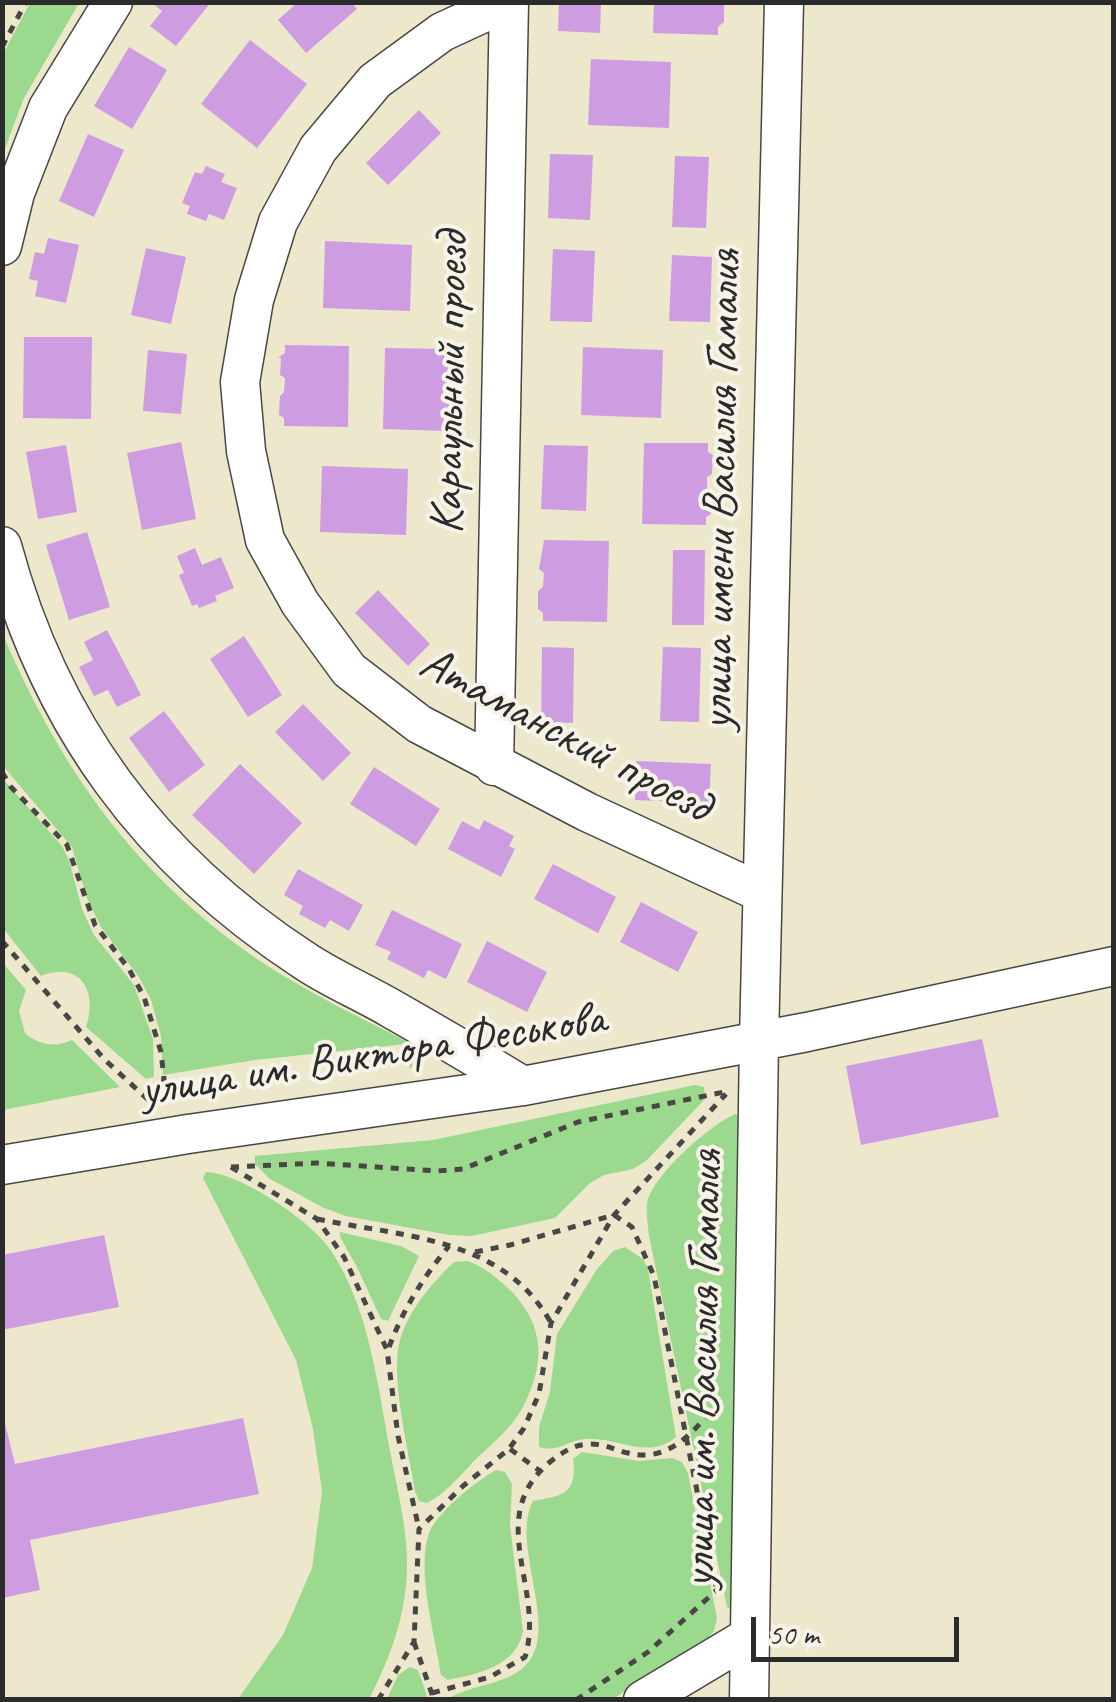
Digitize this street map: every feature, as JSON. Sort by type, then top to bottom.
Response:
[{"type":"street","points":[[2,246],[14,193],[48,108],[113,2]]},
{"type":"street","name":"Караульный проезд","points":[[494,766],[508,2]]},
{"type":"street","name":"Атаманский проезд","points":[[508,2],[442,32],[375,80],[318,149],[278,222],[254,300],[240,382],[246,451],[265,540],[300,603],[350,670],[418,724],[494,766],[762,893]]},
{"type":"street","name":"улица имени Василия Гамалия","points":[[759,1050],[784,2]]},
{"type":"street","points":[[2,546],[42,666],[82,739],[122,798],[182,864],[242,917],[306,963],[524,1086]]},
{"type":"street","name":"улица им. Виктора Феськова","points":[[2,1166],[188,1134],[759,1050],[1114,966]]},
{"type":"street","name":"улица им. Василия Гамалия","points":[[748,1700],[759,1050]]},
{"type":"street","points":[[643,1700],[750,1636]]},
{"type":"path","points":[[2,47],[26,2]]},
{"type":"path","points":[[2,772],[67,845],[95,926],[144,997],[161,1052],[164,1079],[156,1106]]},
{"type":"path","points":[[2,942],[104,1059],[230,1167],[317,1219],[475,1252],[536,1297],[550,1323]]},
{"type":"path","points":[[419,1529],[510,1449],[539,1394],[550,1323],[614,1215],[729,1090],[759,1050]]},
{"type":"path","points":[[728,1109],[729,1090]]},
{"type":"path","points":[[230,1167],[316,1163],[437,1171],[463,1169],[578,1122],[729,1090]]},
{"type":"path","points":[[475,1252],[614,1215]]},
{"type":"path","points":[[614,1215],[632,1228],[654,1276],[717,1591]]},
{"type":"path","points":[[317,1219],[344,1257],[388,1350],[398,1436],[419,1529],[414,1642],[433,1696],[490,1677],[525,1656],[530,1617],[517,1534],[526,1486],[540,1471],[566,1449],[590,1444],[611,1446],[629,1454],[651,1454],[686,1440],[730,1389],[730,1408]]},
{"type":"path","points":[[388,1350],[403,1310],[419,1283],[450,1246]]},
{"type":"path","points":[[510,1449],[540,1471]]},
{"type":"path","points":[[576,1700],[648,1652],[724,1581]]},
{"type":"path","points":[[378,1700],[414,1642]]},
{"type":"green space","points":[[30,3],[79,3],[24,98],[3,154],[3,54]]},
{"type":"green space","points":[[3,635],[71,766],[98,806],[160,878],[196,912],[257,959],[416,1046],[419,1056],[410,1069],[406,1044],[255,1060],[163,1075],[161,1036],[151,1000],[139,977],[101,927],[87,898],[72,847],[3,766]]},
{"type":"green space","points":[[3,779],[62,846],[94,935],[134,985],[153,1039],[154,1077],[146,1079],[86,1027],[90,1002],[83,982],[67,972],[41,976],[3,928]]},
{"type":"green space","points":[[2,962],[26,990],[19,1011],[25,1033],[47,1044],[72,1040],[120,1087],[3,1110]]},
{"type":"green space","points":[[695,1085],[704,1087],[705,1099],[646,1161],[590,1183],[555,1218],[472,1236],[346,1216],[270,1179],[255,1164],[255,1156],[433,1140]]},
{"type":"green space","points":[[735,1114],[744,1118],[733,1611],[727,1607],[649,1236],[647,1204],[670,1166],[697,1140]]},
{"type":"green space","points":[[206,1172],[257,1190],[310,1227],[332,1252],[345,1275],[364,1325],[377,1377],[407,1555],[400,1620],[369,1699],[238,1699],[283,1635],[312,1568],[322,1491],[313,1429],[296,1360],[203,1178]]},
{"type":"green space","points":[[340,1232],[401,1246],[419,1256],[388,1321],[381,1319]]},
{"type":"green space","points":[[625,1247],[643,1259],[648,1269],[676,1437],[654,1447],[584,1439],[557,1448],[539,1447],[539,1427],[550,1392],[557,1334],[597,1269],[613,1251]]},
{"type":"green space","points":[[468,1261],[500,1281],[525,1308],[537,1338],[537,1370],[514,1422],[452,1485],[427,1503],[419,1501],[415,1491],[405,1438],[397,1378],[399,1345],[407,1322],[429,1289],[454,1262]]},
{"type":"green space","points":[[582,1452],[639,1461],[672,1458],[682,1462],[688,1473],[717,1618],[714,1631],[705,1641],[613,1699],[446,1700],[516,1673],[535,1651],[538,1611],[527,1520],[533,1501],[559,1495],[570,1487],[573,1459]]},
{"type":"green space","points":[[496,1470],[505,1472],[512,1484],[510,1526],[523,1631],[513,1653],[505,1660],[483,1671],[448,1680],[441,1675],[428,1600],[427,1542],[432,1527],[445,1511]]},
{"type":"green space","points":[[410,1667],[418,1670],[428,1699],[387,1699],[398,1675]]},
{"type":"building","points":[[151,2],[211,2],[176,46],[150,26],[162,11]]},
{"type":"building","points":[[298,2],[351,2],[357,9],[306,53],[278,20]]},
{"type":"building","points":[[559,2],[601,2],[600,33],[558,31]]},
{"type":"building","points":[[654,2],[720,2],[724,5],[724,22],[718,27],[718,35],[653,33]]},
{"type":"building","points":[[250,40],[307,84],[257,148],[201,104]]},
{"type":"building","points":[[129,47],[167,70],[132,129],[94,106]]},
{"type":"building","points":[[591,59],[671,62],[669,128],[588,125]]},
{"type":"building","points":[[419,110],[441,133],[388,185],[366,163]]},
{"type":"building","points":[[88,134],[124,150],[94,217],[59,201]]},
{"type":"building","points":[[550,154],[593,155],[590,220],[548,218]]},
{"type":"building","points":[[675,156],[709,157],[706,228],[672,227]]},
{"type":"building","points":[[206,166],[225,174],[221,182],[237,188],[224,220],[209,214],[206,221],[187,214],[190,206],[182,203],[195,172],[202,174]]},
{"type":"building","points":[[48,238],[79,245],[66,303],[35,296],[38,281],[29,279],[35,252],[44,254]]},
{"type":"building","points":[[325,241],[412,245],[410,311],[323,308]]},
{"type":"building","points":[[146,248],[186,257],[171,324],[131,315]]},
{"type":"building","points":[[553,249],[595,251],[592,322],[550,321]]},
{"type":"building","points":[[672,255],[712,257],[710,322],[669,321]]},
{"type":"building","points":[[24,337],[92,337],[91,419],[23,418]]},
{"type":"building","points":[[285,345],[349,346],[348,427],[284,426],[284,418],[279,415],[285,378],[280,375],[278,358],[285,353]]},
{"type":"building","points":[[583,347],[663,350],[661,418],[581,415]]},
{"type":"building","points":[[385,348],[449,349],[449,357],[454,361],[447,431],[383,429]]},
{"type":"building","points":[[148,350],[187,354],[181,414],[143,411]]},
{"type":"building","points":[[181,442],[196,519],[142,530],[127,453]]},
{"type":"building","points":[[644,443],[708,443],[708,452],[713,455],[712,474],[707,477],[707,491],[712,495],[711,514],[706,517],[706,525],[642,524]]},
{"type":"building","points":[[66,445],[77,512],[38,519],[26,452]]},
{"type":"building","points":[[544,445],[588,446],[586,511],[541,509]]},
{"type":"building","points":[[322,466],[408,469],[406,535],[320,532]]},
{"type":"building","points":[[87,532],[110,607],[69,620],[46,545]]},
{"type":"building","points":[[544,540],[609,541],[607,622],[543,621],[538,591],[543,587],[544,573],[539,569]]},
{"type":"building","points":[[195,548],[202,565],[221,557],[234,588],[199,608],[197,604],[192,606],[179,575],[184,573],[177,556]]},
{"type":"building","points":[[673,550],[705,550],[704,625],[672,625]]},
{"type":"building","points":[[378,590],[430,644],[408,666],[355,613]]},
{"type":"building","points":[[107,630],[141,695],[117,707],[108,690],[94,696],[79,667],[93,660],[84,642]]},
{"type":"building","points":[[244,636],[282,695],[248,717],[210,659]]},
{"type":"building","points":[[542,647],[574,648],[573,723],[541,722]]},
{"type":"building","points":[[663,647],[701,648],[699,722],[660,721]]},
{"type":"building","points":[[303,704],[351,753],[323,781],[275,732]]},
{"type":"building","points":[[164,711],[205,765],[169,792],[129,738]]},
{"type":"building","points":[[636,761],[711,764],[709,803],[635,800]]},
{"type":"building","points":[[240,764],[302,823],[254,874],[192,815]]},
{"type":"building","points":[[374,767],[440,809],[416,846],[350,804]]},
{"type":"building","points":[[484,820],[514,836],[509,846],[515,849],[501,877],[448,849],[462,821],[479,830]]},
{"type":"building","points":[[553,864],[616,897],[598,933],[534,899]]},
{"type":"building","points":[[298,869],[363,905],[349,931],[330,920],[325,928],[299,914],[303,906],[284,895]]},
{"type":"building","points":[[641,902],[698,932],[678,972],[620,942]]},
{"type":"building","points":[[392,910],[462,944],[446,979],[428,970],[424,978],[387,959],[391,952],[375,945]]},
{"type":"building","points":[[487,941],[547,972],[527,1012],[467,982]]},
{"type":"building","points":[[982,1039],[999,1117],[861,1145],[846,1066]]},
{"type":"building","points":[[104,1235],[119,1307],[2,1330],[2,1255]]},
{"type":"building","points":[[2,1411],[15,1464],[243,1418],[259,1494],[30,1540],[40,1590],[2,1598]]}]
